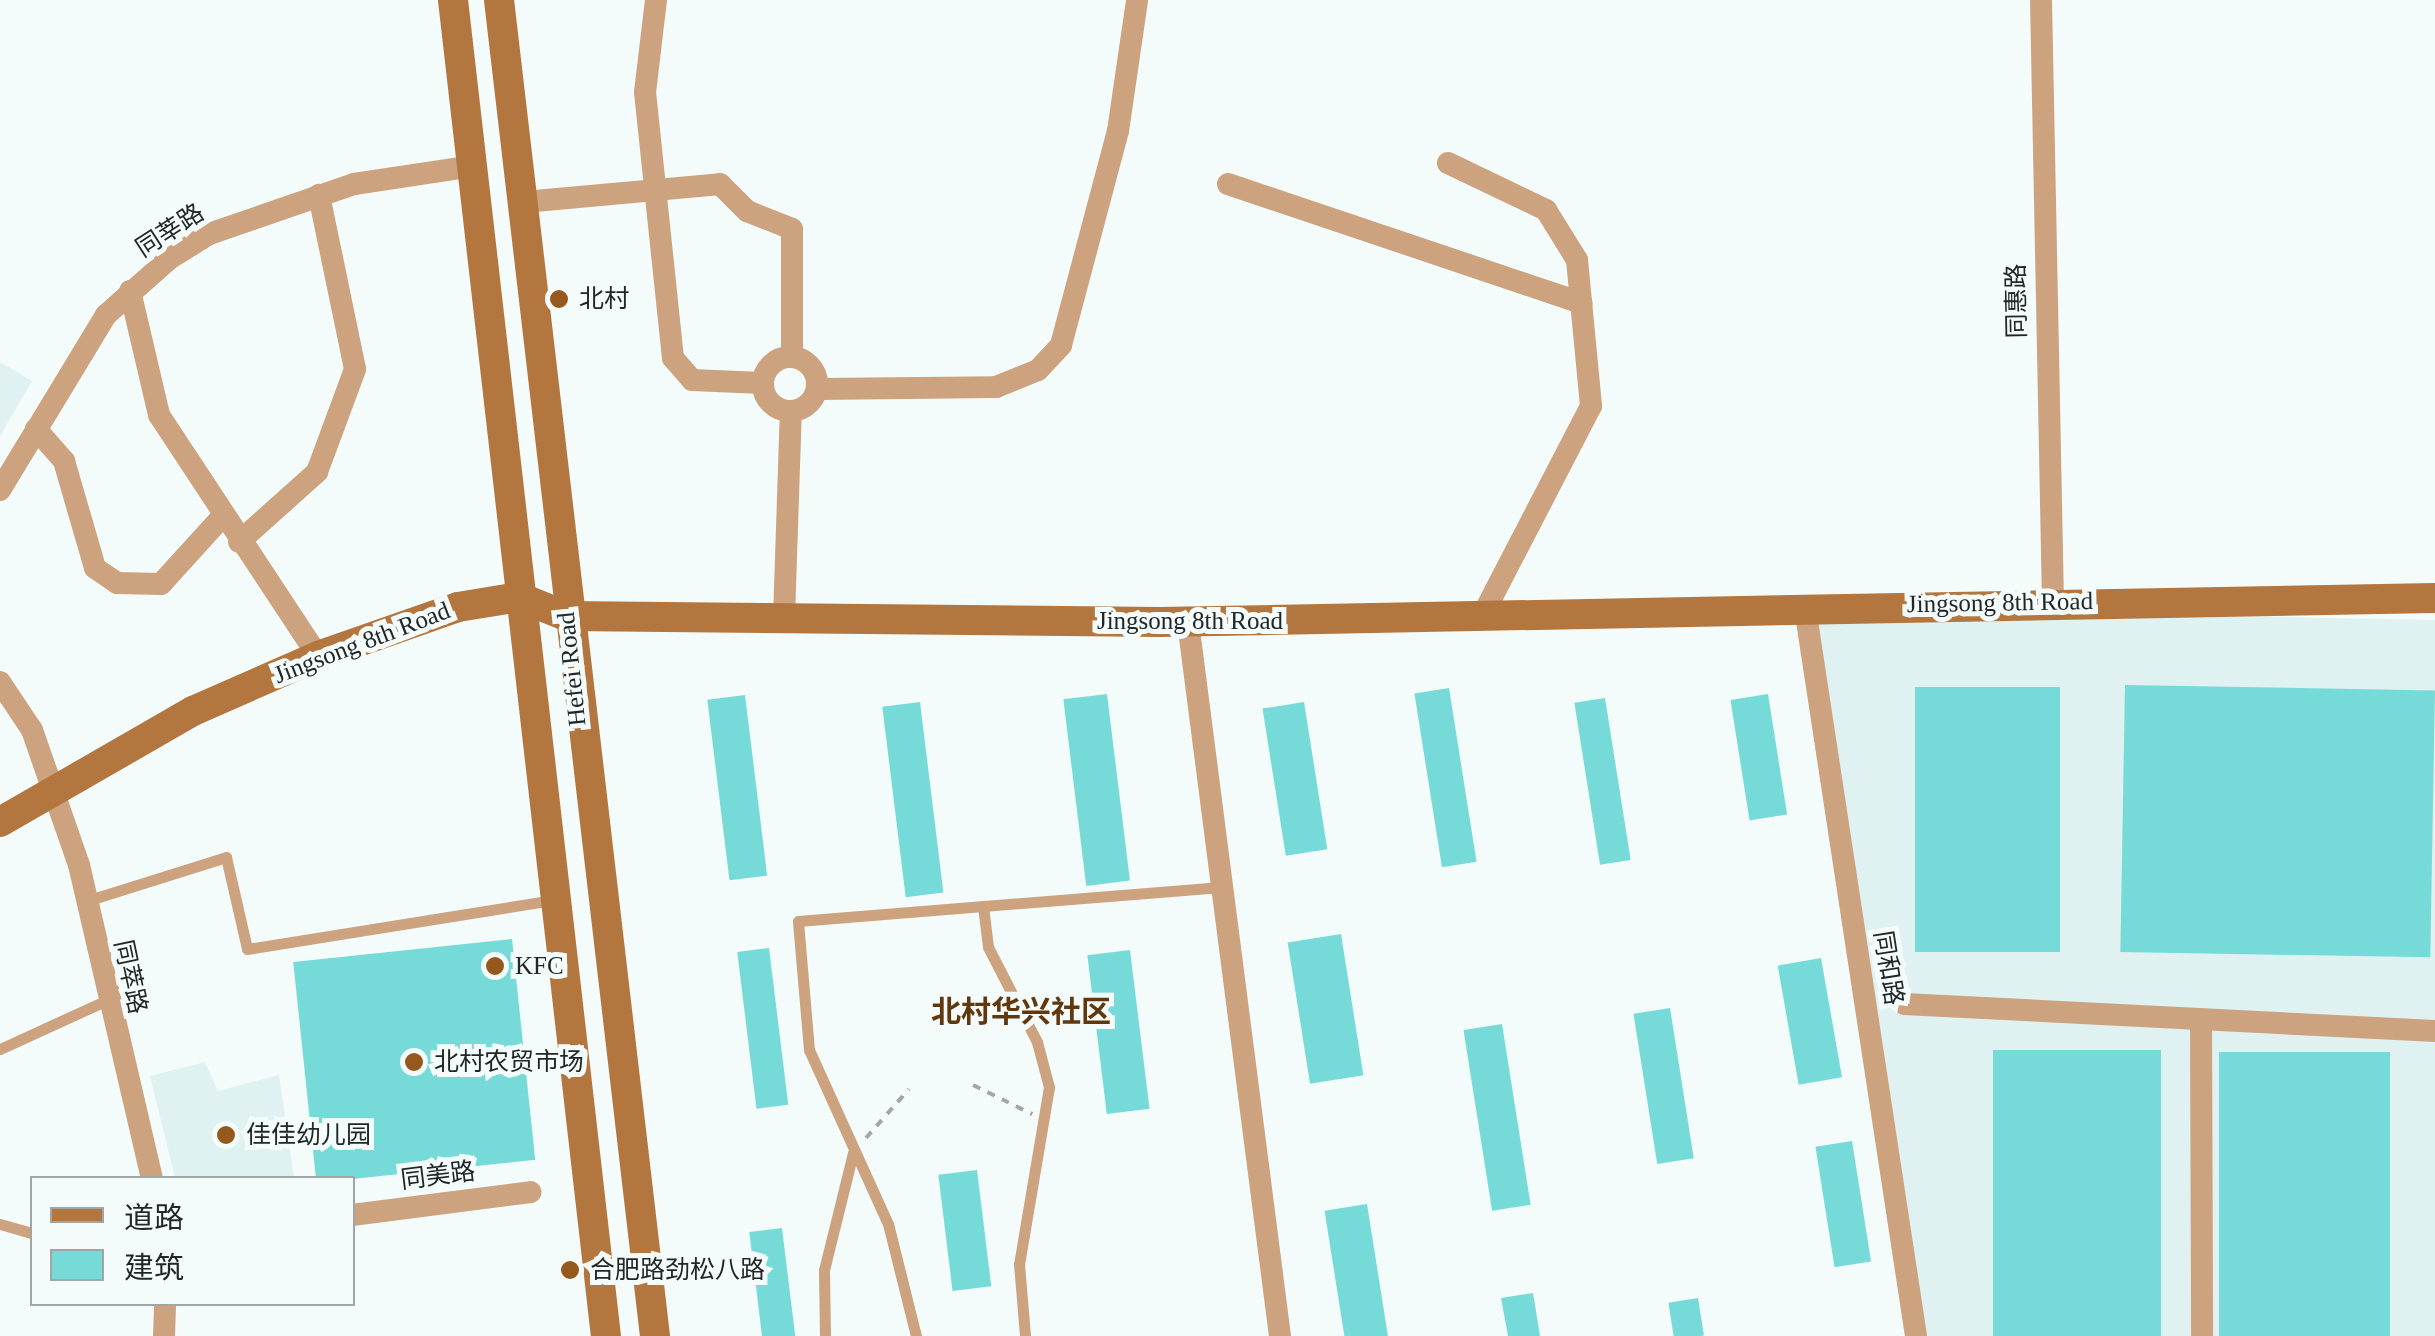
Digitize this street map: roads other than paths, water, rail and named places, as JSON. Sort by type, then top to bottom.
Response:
[{"type":"main road","name":"Hefei Road","points":[[454,0],[606,1336]]},
{"type":"main road","name":"Hefei Road","points":[[499,0],[524,202],[566,616],[655,1336]]},
{"type":"main road","name":"Jingsong 8th Road","points":[[0,822],[48,790],[318,656],[458,607],[519,597],[566,616],[1188,622],[2052,601],[2435,598]]},
{"type":"street","points":[[656,0],[646,92],[651,191],[680,370],[709,383],[763,384]]},
{"type":"street","points":[[784,618],[791,411],[817,389],[996,387],[1038,370],[1060,345],[1118,131],[1137,0]]},
{"type":"street","name":"同惠路","points":[[2040,0],[2052,601]]},
{"type":"street","points":[[1448,163],[1546,210],[1577,260],[1591,406],[1482,616]]},
{"type":"street","name":"同莘路","points":[[0,490],[87,341],[130,291],[209,234],[319,195],[473,166]]},
{"type":"street","points":[[524,202],[720,184],[747,211],[792,229],[792,356]]},
{"type":"street","points":[[1228,184],[1581,303]]},
{"type":"street","points":[[239,542],[317,472],[356,369],[319,195]]},
{"type":"street","points":[[130,291],[159,415],[222,517],[318,656]]},
{"type":"street","points":[[763,384],[775,361],[792,356],[808,363],[817,389]]},
{"type":"street","points":[[763,384],[774,406],[791,411]]},
{"type":"street","points":[[36,428],[64,462],[95,568],[117,583],[171,578],[222,517]]},
{"type":"street","name":"同和路","points":[[1805,608],[1916,1336]]},
{"type":"street","points":[[1188,622],[1280,1336]]},
{"type":"street","points":[[0,682],[32,730],[48,790]]},
{"type":"street","name":"同萃路","points":[[48,790],[86,900],[151,1176]]},
{"type":"street","points":[[1904,1004],[2435,1031]]},
{"type":"street","points":[[2201,1021],[2202,1336]]},
{"type":"street","name":"同美路","points":[[355,1215],[531,1192]]},
{"type":"street","points":[[164,1336],[165,1306]]},
{"type":"lane","points":[[86,900],[226,857],[246,949],[556,900]]},
{"type":"lane","points":[[916,1336],[888,1224],[809,1050],[798,921],[1222,886]]},
{"type":"lane","points":[[983,906],[993,959],[1037,1042],[1049,1122],[1025,1210],[1024,1336]]},
{"type":"lane","points":[[0,1050],[107,1000]]},
{"type":"lane","points":[[825,1336],[824,1270],[853,1153]]},
{"type":"lane","points":[[0,1224],[30,1233]]},
{"type":"place","name":"北村","points":[[559,299]]},
{"type":"place","name":"KFC","points":[[495,966]]},
{"type":"place","name":"北村农贸市场","points":[[414,1062]]},
{"type":"place","name":"佳佳幼儿园","points":[[226,1135]]},
{"type":"place","name":"合肥路劲松八路","points":[[570,1270]]},
{"type":"district","name":"北村华兴社区","points":[[1021,1012]]}]
